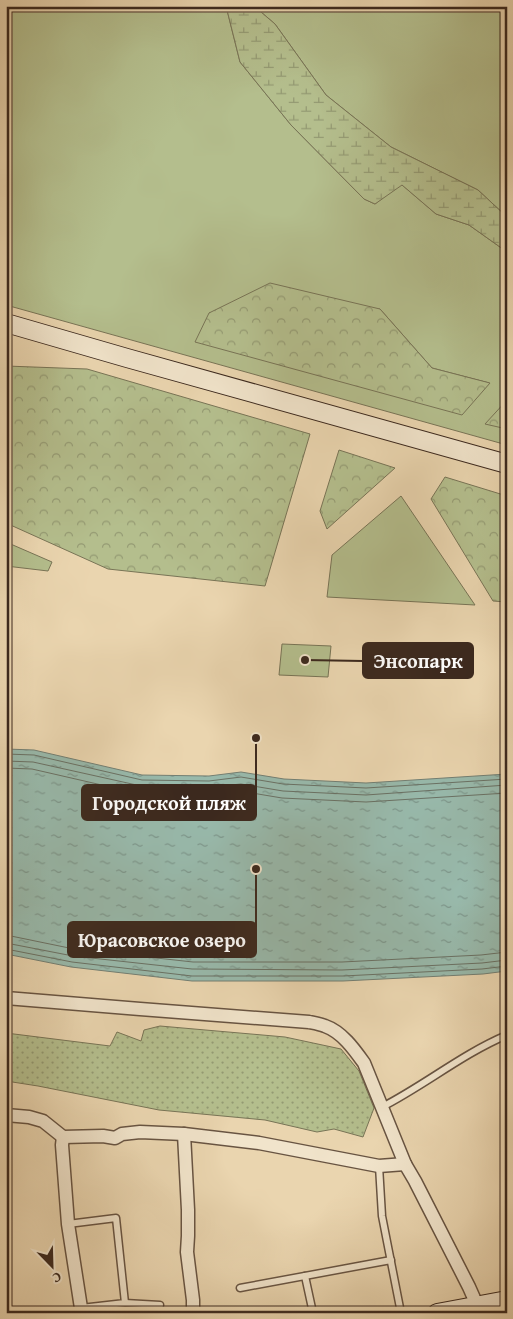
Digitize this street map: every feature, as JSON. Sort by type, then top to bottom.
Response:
[{"type":"main road","points":[[6,323],[507,464]]},
{"type":"main road","points":[[437,1313],[507,1300]]},
{"type":"street","points":[[6,998],[294,1020],[326,1026],[339,1034],[357,1052],[364,1063],[405,1164],[469,1287],[468,1308]]},
{"type":"street","points":[[6,1115],[29,1117],[43,1121],[63,1137],[103,1136],[115,1138],[122,1134],[140,1132],[184,1134],[259,1143],[379,1166],[405,1164]]},
{"type":"street","points":[[184,1134],[188,1218],[186,1252],[193,1300],[192,1313]]},
{"type":"street","points":[[63,1137],[68,1224],[81,1311]]},
{"type":"lane","points":[[382,1107],[403,1096],[466,1055],[507,1035]]},
{"type":"lane","points":[[379,1166],[382,1216],[401,1313]]},
{"type":"lane","points":[[68,1224],[116,1218],[125,1303]]},
{"type":"lane","points":[[240,1288],[390,1260]]},
{"type":"lane","points":[[306,1276],[314,1313]]},
{"type":"lane","points":[[81,1311],[125,1303],[160,1306]]},
{"type":"green space","points":[[6,6],[226,6],[240,62],[291,125],[364,199],[375,204],[401,184],[436,214],[469,225],[507,252],[507,445],[6,305]],"holes":[[[380,309],[432,368],[489,383],[209,313]]]},
{"type":"green space","points":[[226,6],[254,6],[275,24],[326,95],[391,147],[478,190],[507,217],[507,252],[469,225],[436,214],[402,185],[375,204],[364,199],[291,125],[240,62]]},
{"type":"green space","points":[[254,6],[507,6],[507,217],[478,190],[391,147],[326,95],[275,24]]},
{"type":"green space","points":[[270,283],[380,309],[432,368],[490,383],[462,415],[195,342],[209,313]]},
{"type":"green space","points":[[6,366],[87,369],[310,434],[265,586],[108,569],[6,523]]},
{"type":"green space","points":[[507,400],[507,429],[485,424]]},
{"type":"green space","points":[[339,450],[395,468],[327,529],[320,511]]},
{"type":"green space","points":[[445,477],[507,496],[507,602],[493,601],[431,499]]},
{"type":"green space","points":[[401,496],[475,605],[327,597],[332,555]]},
{"type":"green space","points":[[6,542],[52,562],[48,571],[6,566]]},
{"type":"green space","points":[[282,644],[331,646],[328,677],[279,675]]},
{"type":"green space","points":[[160,1026],[285,1037],[341,1049],[359,1071],[374,1108],[363,1137],[334,1129],[317,1132],[265,1120],[159,1110],[6,1081],[6,1033],[110,1046],[117,1032],[141,1041],[144,1030]]},
{"type":"water","points":[[6,749],[34,750],[142,775],[209,776],[241,772],[284,779],[366,783],[507,774],[507,971],[483,974],[343,981],[192,981],[71,967],[6,954]]},
{"type":"place","name":"Энсопарк","points":[[305,660]]},
{"type":"place","name":"Городской пляж","points":[[256,738]]},
{"type":"place","name":"Юрасовское озеро","points":[[256,869]]}]
